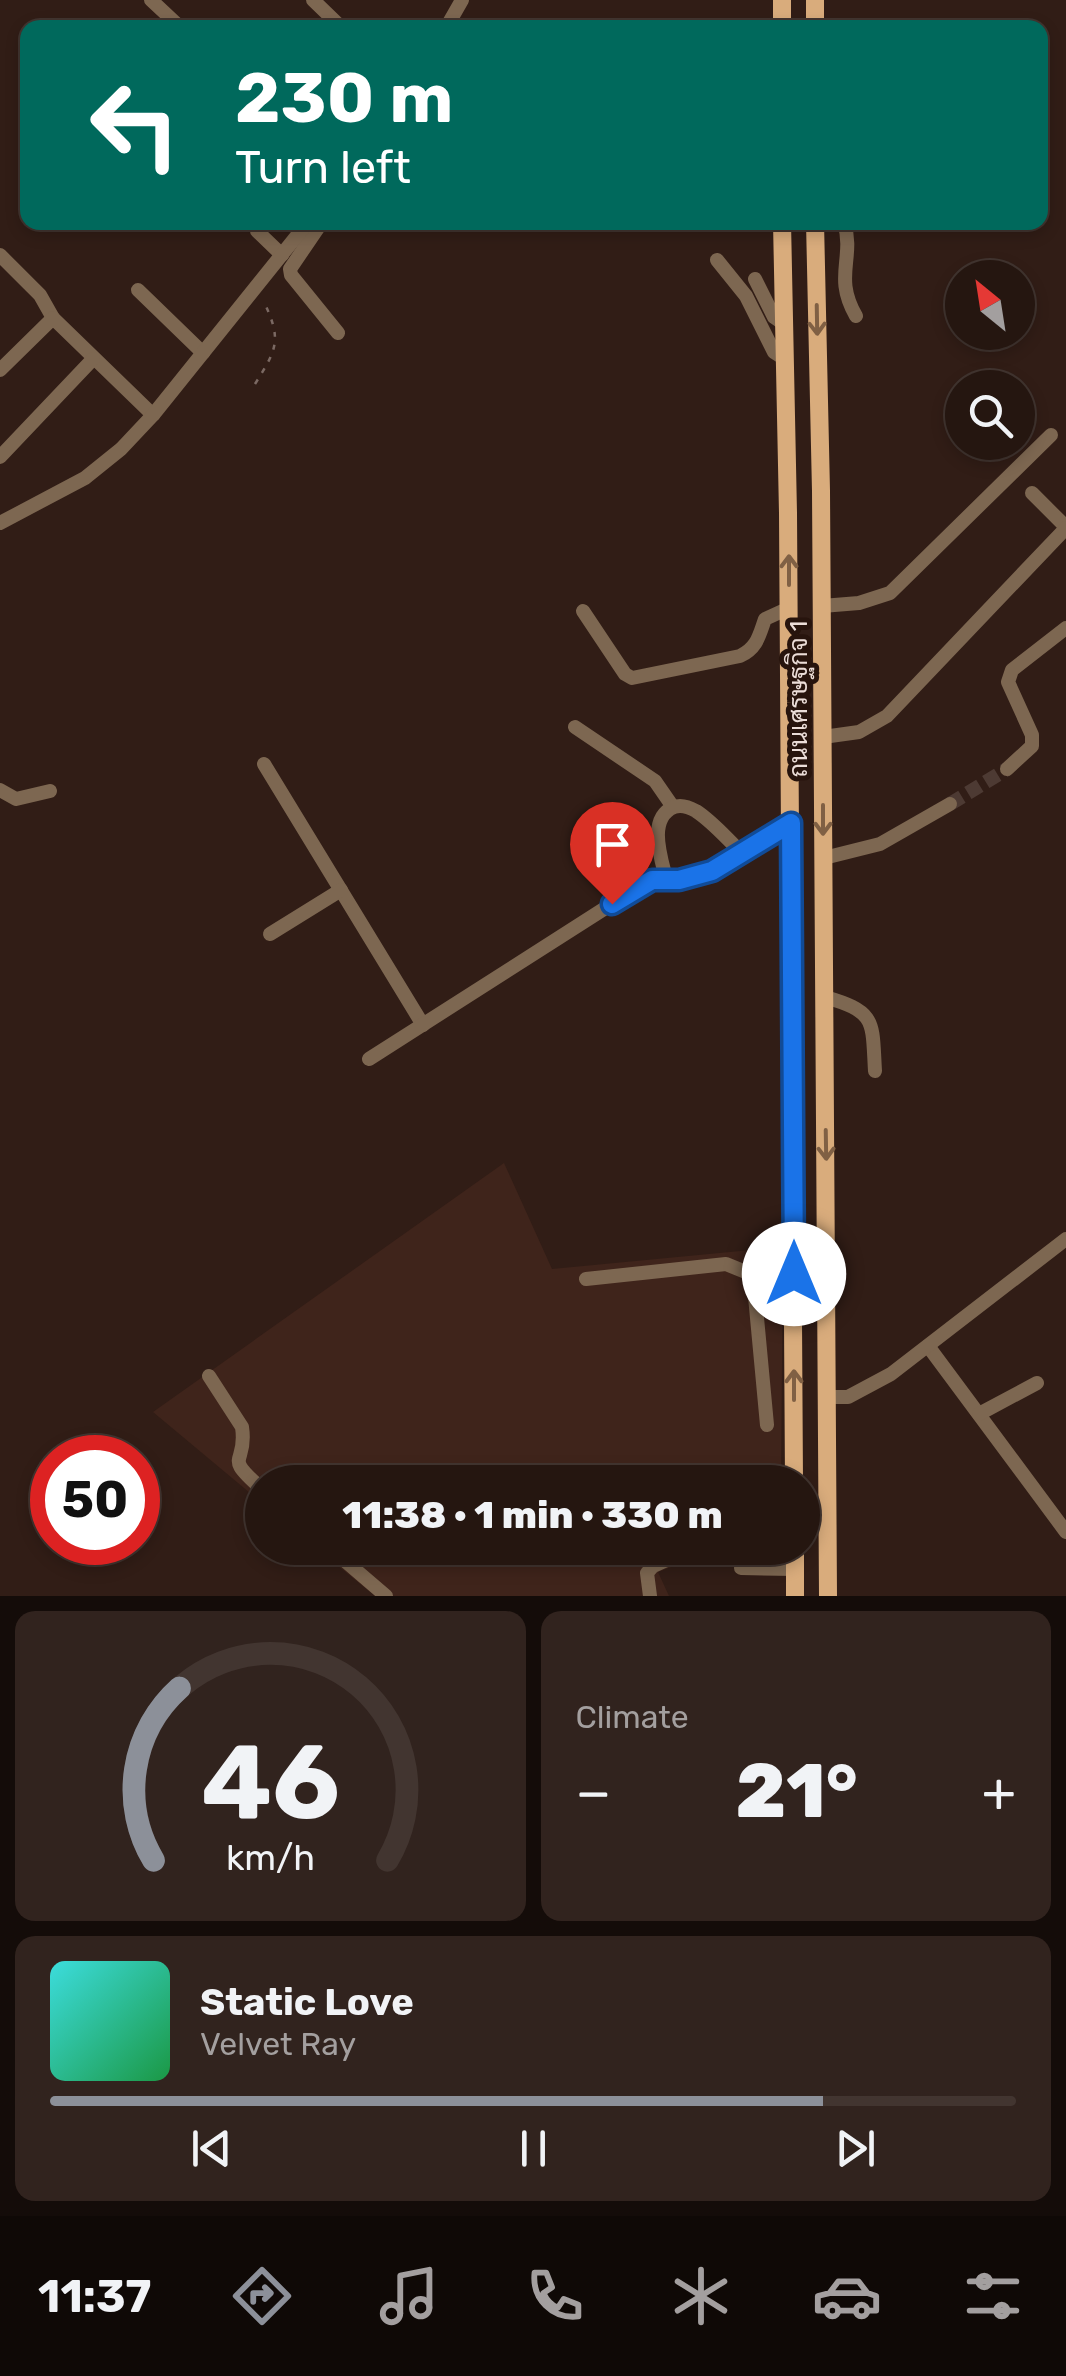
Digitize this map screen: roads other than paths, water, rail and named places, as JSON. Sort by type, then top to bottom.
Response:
[{"type":"main road","name":"ถนนเศรษฐกิจ 1","points":[[782,230],[788,492],[794,1465]]},
{"type":"main road","name":"ถนนเศรษฐกิจ 1","points":[[816,230],[828,1596]]},
{"type":"main road","points":[[788,492],[821,492]]},
{"type":"main road","points":[[795,1565],[795,1596]]},
{"type":"street","points":[[151,0],[172,20]]},
{"type":"street","points":[[313,0],[334,20]]},
{"type":"street","points":[[0,522],[106,464],[152,415],[302,230]]},
{"type":"street","points":[[316,230],[290,268],[291,275],[338,334]]},
{"type":"street","points":[[846,230],[844,293],[856,316]]},
{"type":"street","points":[[257,231],[282,256]]},
{"type":"street","points":[[0,254],[40,295],[53,318],[152,415]]},
{"type":"street","points":[[717,260],[746,296],[774,352],[785,359]]},
{"type":"street","points":[[755,279],[774,317],[784,324]]},
{"type":"street","points":[[138,290],[203,353]]},
{"type":"street","points":[[0,370],[53,318]]},
{"type":"street","points":[[0,456],[94,359]]},
{"type":"street","points":[[822,606],[859,603],[890,593],[1050,434]]},
{"type":"street","points":[[823,737],[859,732],[887,716],[1066,528],[1032,494]]},
{"type":"street","points":[[584,611],[625,674],[632,678],[750,652],[758,643],[765,619],[789,608]]},
{"type":"street","points":[[1007,769],[1032,746],[1032,735],[1008,682],[1012,670],[1066,628]]},
{"type":"street","points":[[575,727],[655,781],[672,807]]},
{"type":"street","points":[[264,764],[423,1024]]},
{"type":"street","points":[[0,790],[16,798],[50,790]]},
{"type":"street","points":[[824,858],[880,844],[950,804]]},
{"type":"street","points":[[666,878],[658,846],[659,826],[662,816],[672,807],[685,805],[695,810],[742,854]]},
{"type":"street","points":[[368,1059],[643,884],[697,876],[791,823]]},
{"type":"street","points":[[270,934],[341,890]]},
{"type":"street","points":[[825,997],[856,1006],[866,1015],[872,1028],[875,1071]]},
{"type":"street","points":[[828,1397],[848,1397],[891,1374],[1061,1242],[1066,1260]]},
{"type":"street","points":[[586,1279],[726,1264],[753,1274],[794,1274]]},
{"type":"street","points":[[753,1274],[767,1425]]},
{"type":"street","points":[[928,1346],[1066,1532]]},
{"type":"street","points":[[208,1376],[242,1427],[238,1462],[245,1474]]},
{"type":"street","points":[[979,1414],[1037,1383]]},
{"type":"street","points":[[350,1565],[386,1596]]},
{"type":"street","points":[[650,1596],[647,1573],[655,1565]]},
{"type":"street","points":[[741,1568],[795,1569]]},
{"type":"tunnel","points":[[950,804],[1007,769]]}]
